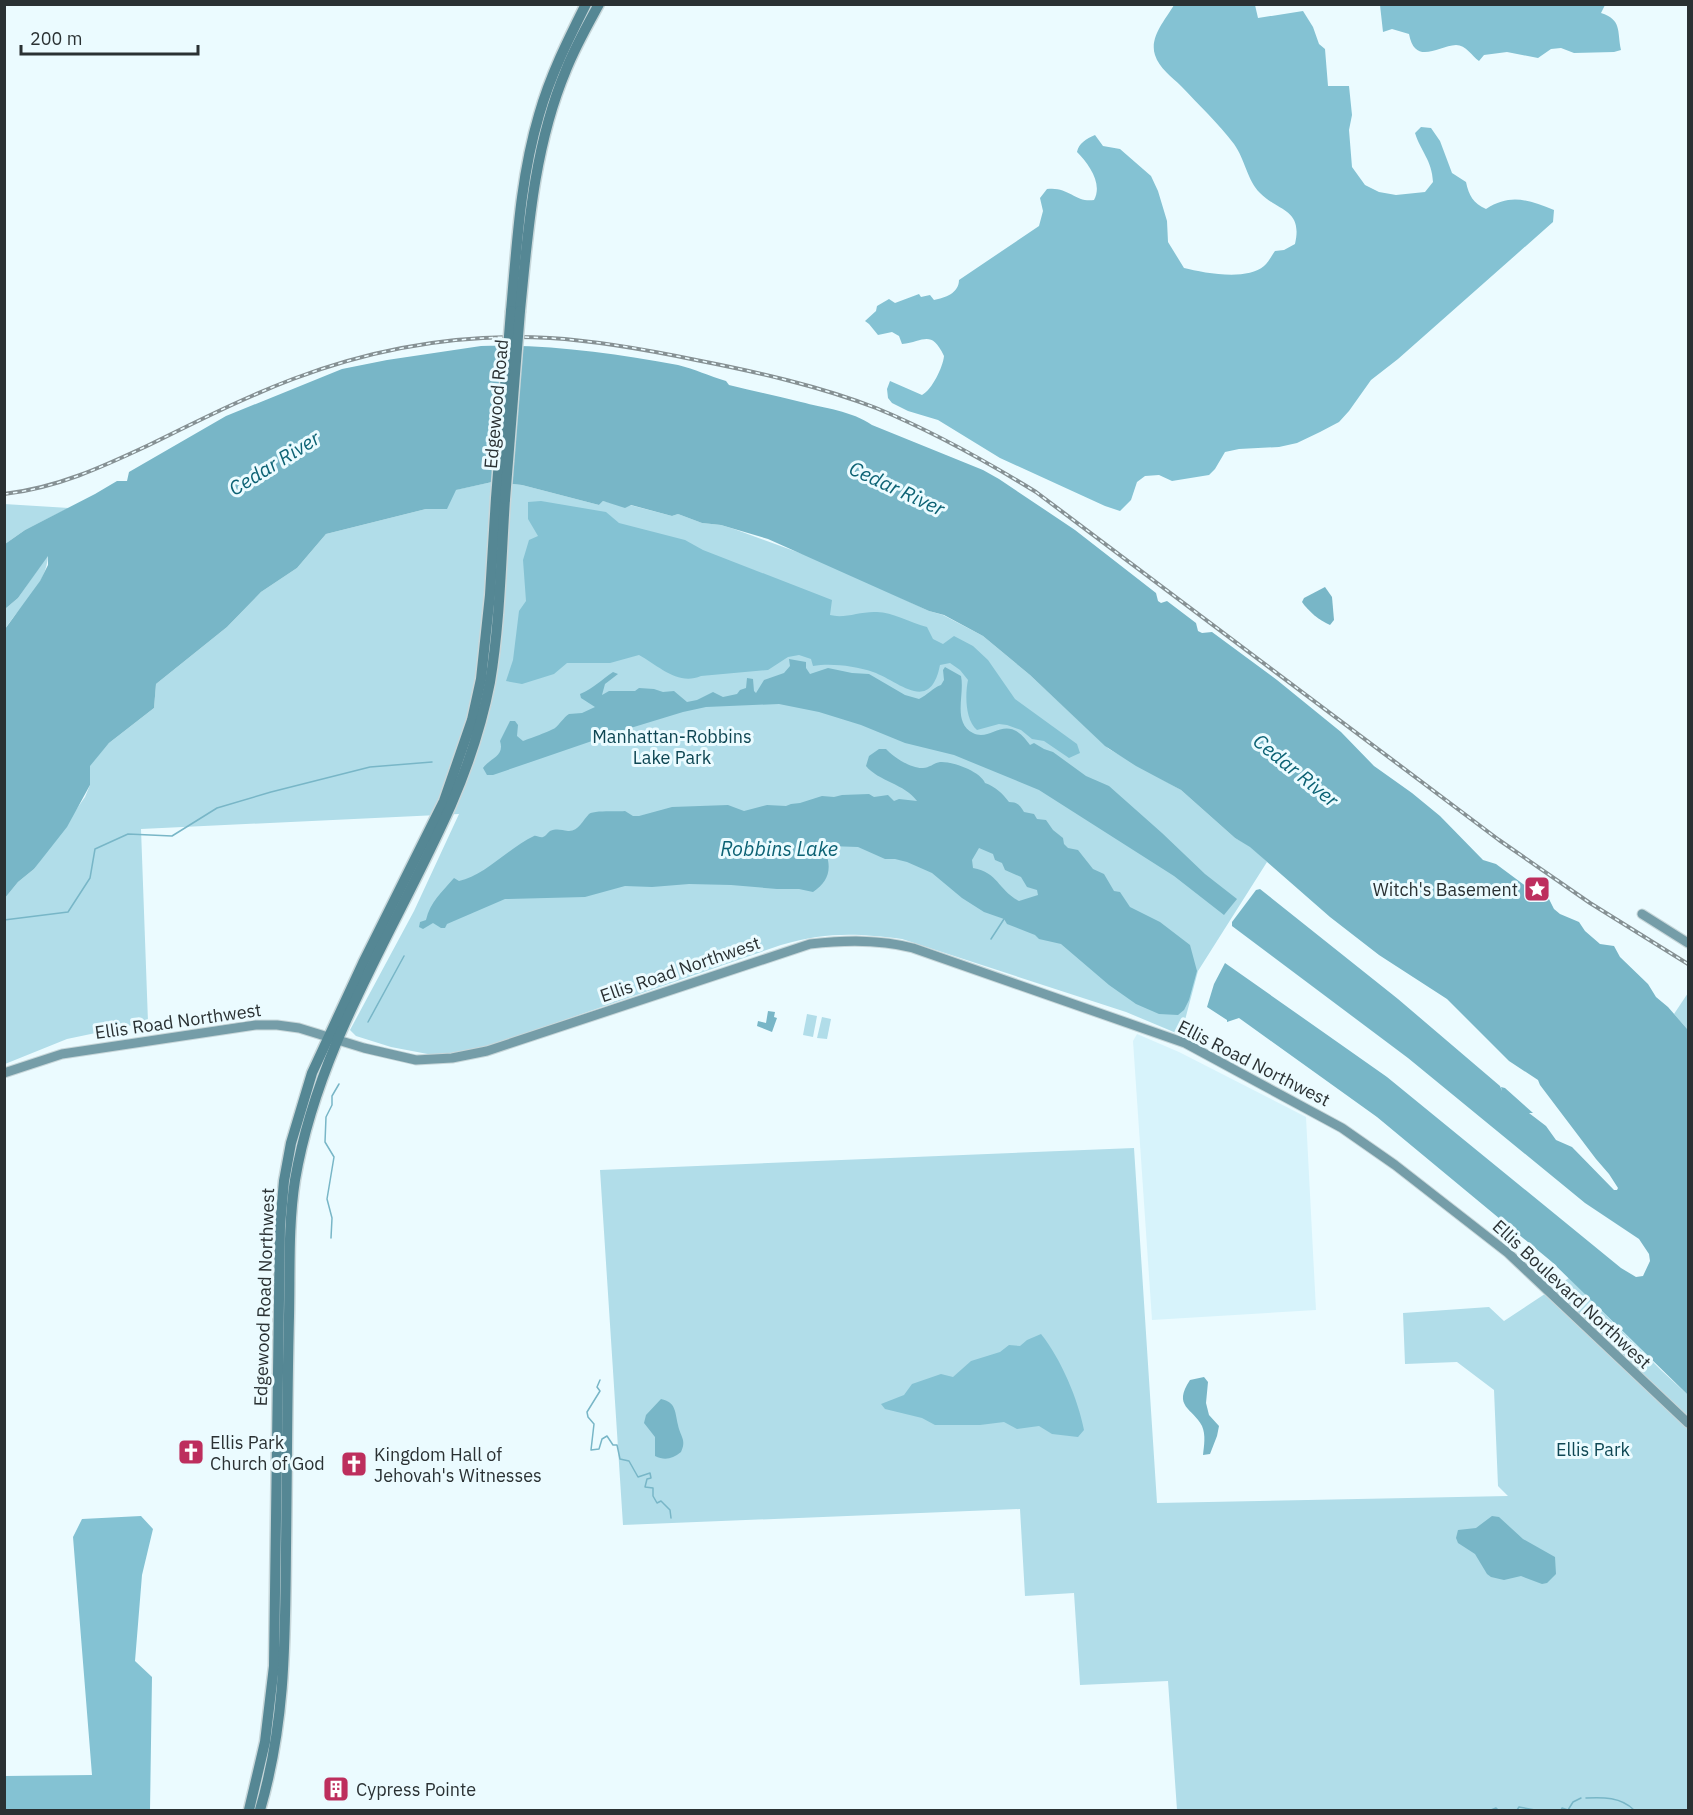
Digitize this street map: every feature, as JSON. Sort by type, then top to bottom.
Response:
[{"type":"main road","points":[[515,311],[520,206],[530,148],[548,87],[586,4]]},
{"type":"main road","points":[[515,311],[533,194],[547,127],[566,70],[599,4]]},
{"type":"main road","name":"Edgewood Road","points":[[500,498],[515,311]]},
{"type":"main road","name":"Edgewood Road Northwest","points":[[249,1810],[265,1742],[274,1666],[280,1242],[284,1182],[300,1109],[312,1073],[451,804],[481,721],[490,679],[499,595],[500,498]]},
{"type":"main road","name":"Edgewood Road Northwest","points":[[260,1810],[276,1745],[285,1668],[290,1273],[295,1184],[308,1120],[332,1038]]},
{"type":"street","points":[[1642,914],[1689,943]]},
{"type":"street","name":"Ellis Road Northwest","points":[[4,1073],[62,1054],[256,1025],[299,1028],[393,1056],[416,1060],[452,1058],[487,1051],[810,944],[838,941],[890,942],[937,956],[1185,1043],[1342,1128]]},
{"type":"street","name":"Ellis Boulevard Northwest","points":[[1342,1128],[1395,1165],[1509,1253],[1689,1424]]},
{"type":"shaded area","points":[[1174,5],[1255,5],[1258,18],[1303,11],[1313,27],[1319,44],[1325,49],[1328,86],[1349,86],[1352,115],[1349,130],[1352,167],[1365,185],[1379,192],[1396,195],[1425,192],[1433,182],[1432,174],[1415,133],[1421,127],[1431,128],[1440,141],[1452,173],[1466,182],[1475,202],[1486,209],[1512,200],[1536,203],[1554,210],[1553,222],[1398,359],[1371,380],[1339,422],[1297,443],[1225,452],[1209,475],[1172,481],[1159,475],[1145,476],[1137,482],[1131,500],[1120,511],[1000,458],[938,420],[908,411],[892,403],[888,398],[887,389],[890,381],[922,395],[936,378],[944,356],[935,342],[931,340],[902,344],[899,336],[892,332],[878,335],[865,321],[876,311],[877,306],[889,299],[895,303],[919,294],[921,297],[930,295],[934,300],[954,292],[959,280],[1039,226],[1043,211],[1040,198],[1047,189],[1061,190],[1082,199],[1094,200],[1096,181],[1090,168],[1077,152],[1083,142],[1095,135],[1103,146],[1120,149],[1151,176],[1167,221],[1168,242],[1184,268],[1236,275],[1257,271],[1264,266],[1275,251],[1284,250],[1295,244],[1296,224],[1292,217],[1260,193],[1252,182],[1234,144],[1159,64],[1155,55],[1154,42]]},
{"type":"shaded area","points":[[1380,5],[1605,5],[1601,13],[1616,23],[1621,50],[1574,53],[1561,48],[1551,49],[1538,58],[1507,52],[1484,55],[1479,61],[1460,45],[1422,52],[1412,44],[1409,34],[1392,29],[1383,32]]},
{"type":"shaded area","points":[[541,501],[606,512],[619,523],[685,540],[703,550],[832,600],[830,615],[883,612],[927,627],[933,639],[943,644],[954,636],[973,646],[988,660],[1015,699],[1077,744],[1080,753],[1069,758],[1044,741],[1032,739],[1021,730],[1007,725],[999,724],[977,730],[968,713],[966,692],[968,680],[950,663],[940,665],[935,680],[929,688],[921,692],[912,691],[883,676],[859,668],[835,665],[813,666],[811,659],[799,655],[788,657],[768,670],[684,678],[669,673],[639,655],[610,663],[567,663],[554,674],[522,684],[506,681],[513,660],[519,611],[526,601],[523,560],[529,540],[538,536],[528,519],[528,502]]},
{"type":"shaded area","points":[[1137,1034],[1179,1052],[1306,1117],[1316,1310],[1152,1320],[1133,1041]]},
{"type":"shaded area","points":[[1041,1334],[1062,1367],[1073,1393],[1084,1430],[1078,1437],[1052,1434],[1039,1426],[1017,1429],[1004,1422],[980,1425],[935,1425],[922,1418],[885,1409],[881,1404],[904,1395],[912,1384],[941,1374],[953,1377],[971,1361],[1000,1352],[1009,1345],[1020,1346]]},
{"type":"shaded area","points":[[141,1516],[153,1529],[142,1575],[135,1661],[152,1677],[150,1810],[5,1810],[5,1776],[92,1775],[73,1537],[82,1519]]},
{"type":"green space","name":"Manhattan-Robbins Lake Park","points":[[492,482],[522,485],[599,505],[603,501],[624,506],[630,505],[672,516],[678,514],[702,523],[721,525],[822,561],[929,611],[943,615],[983,636],[1030,675],[1109,749],[1181,790],[1235,838],[1250,846],[1267,862],[1198,971],[1181,1035],[1126,1012],[902,939],[855,935],[812,938],[781,945],[492,1045],[433,1055],[391,1047],[356,1036],[350,1030],[414,911],[459,814],[141,829],[148,1022],[67,1039],[5,1064],[5,898],[18,882],[34,869],[85,797],[90,785],[89,766],[109,743],[154,708],[156,684],[227,627],[261,592],[297,568],[326,534],[426,509],[446,509],[455,490]]},
{"type":"green space","points":[[4,504],[69,508],[25,530],[5,544]]},
{"type":"green space","points":[[48,555],[43,576],[38,585],[5,629],[5,609],[18,598]]},
{"type":"green space","points":[[1688,993],[1688,1030],[1674,1014]]},
{"type":"green space","points":[[807,1014],[817,1016],[813,1037],[803,1035]]},
{"type":"green space","points":[[822,1017],[831,1019],[827,1039],[817,1038]]},
{"type":"green space","name":"Ellis Park","points":[[1134,1148],[1157,1503],[1508,1496],[1498,1486],[1494,1390],[1457,1362],[1405,1364],[1403,1313],[1489,1307],[1504,1321],[1569,1278],[1688,1395],[1688,1810],[1177,1810],[1168,1681],[1080,1685],[1074,1593],[1025,1596],[1020,1509],[623,1525],[600,1170]]},
{"type":"water","name":"Cedar River","points":[[481,346],[530,346],[580,350],[678,365],[726,381],[729,385],[847,413],[983,470],[1075,530],[1156,593],[1158,601],[1161,603],[1167,601],[1196,623],[1198,631],[1212,632],[1277,680],[1341,732],[1374,766],[1440,816],[1483,860],[1496,864],[1531,890],[1547,895],[1554,909],[1579,922],[1585,931],[1600,944],[1614,946],[1620,957],[1648,984],[1656,997],[1688,1030],[1688,1395],[1552,1262],[1377,1117],[1239,1018],[1227,1022],[1207,1007],[1214,984],[1225,963],[1387,1077],[1621,1268],[1636,1277],[1643,1276],[1650,1261],[1649,1254],[1639,1239],[1585,1203],[1408,1058],[1232,926],[1232,922],[1256,890],[1260,889],[1398,999],[1500,1086],[1502,1091],[1501,1087],[1505,1088],[1533,1113],[1529,1113],[1546,1126],[1556,1140],[1572,1147],[1614,1190],[1617,1190],[1609,1174],[1538,1080],[1509,1061],[1447,999],[1379,955],[1330,917],[1181,790],[1105,746],[1030,675],[983,636],[944,615],[929,611],[768,539],[721,525],[702,523],[678,514],[672,516],[631,505],[625,508],[603,501],[599,505],[522,485],[492,482],[456,490],[447,509],[426,509],[326,534],[297,568],[261,592],[227,627],[156,684],[154,708],[109,743],[90,766],[90,785],[67,827],[34,869],[18,882],[5,898],[5,629],[40,581],[48,565],[48,556],[18,598],[5,609],[5,544],[25,530],[117,481],[127,481],[129,472],[226,416],[342,369]]},
{"type":"water","points":[[1325,587],[1332,597],[1334,620],[1330,625],[1314,615],[1302,602],[1304,598]]},
{"type":"water","points":[[789,659],[806,662],[806,668],[810,674],[828,668],[869,674],[905,695],[919,699],[941,685],[944,680],[945,667],[961,676],[961,715],[967,728],[973,733],[987,734],[1006,728],[1014,730],[1030,745],[1034,743],[1053,752],[1086,776],[1109,786],[1205,874],[1237,899],[1224,915],[1174,876],[1039,790],[954,755],[905,743],[861,725],[819,712],[779,704],[706,707],[624,730],[493,775],[487,775],[483,768],[499,754],[500,741],[510,721],[515,721],[518,725],[517,736],[523,741],[553,729],[569,714],[582,713],[595,707],[581,698],[580,694],[613,672],[618,674],[605,684],[602,695],[609,691],[654,689],[663,692],[674,691],[687,702],[713,692],[723,697],[737,694],[746,688],[747,678],[753,679],[756,693],[764,680],[784,673],[790,666]]},
{"type":"water","name":"Robbins Lake","points":[[879,749],[886,749],[914,767],[925,768],[940,762],[959,765],[978,775],[1009,802],[1018,804],[1024,812],[1034,814],[1037,819],[1046,820],[1063,838],[1068,848],[1078,850],[1093,869],[1104,874],[1114,891],[1120,892],[1130,907],[1160,922],[1190,945],[1197,971],[1184,1010],[1178,1015],[1159,1014],[1136,1004],[1109,985],[1061,944],[1039,939],[1035,935],[1007,924],[1004,919],[984,912],[962,898],[932,873],[907,862],[885,859],[858,847],[829,846],[826,853],[829,865],[827,875],[822,884],[813,892],[731,885],[625,886],[585,897],[505,899],[447,924],[445,928],[433,923],[423,929],[419,927],[420,922],[426,920],[437,898],[454,878],[459,881],[477,874],[534,836],[543,837],[555,830],[575,830],[592,813],[625,811],[633,816],[639,816],[672,807],[728,805],[744,811],[767,805],[786,806],[822,796],[869,794],[874,797],[888,795],[894,801],[899,799],[917,801],[906,790],[871,771],[866,766],[869,756]],"holes":[[[979,848],[993,854],[995,860],[1002,863],[1005,870],[1021,877],[1027,887],[1037,890],[1038,895],[1019,901],[993,877],[982,870],[973,868],[972,860]]]},
{"type":"water","points":[[768,1011],[775,1012],[774,1017],[777,1018],[772,1032],[757,1026],[758,1021],[766,1023]]},
{"type":"water","points":[[1204,1377],[1208,1382],[1206,1403],[1209,1415],[1219,1426],[1210,1454],[1203,1455],[1202,1426],[1186,1406],[1183,1396],[1190,1380]]},
{"type":"water","points":[[661,1399],[670,1402],[674,1408],[683,1441],[681,1452],[668,1458],[655,1456],[655,1437],[644,1423],[646,1415]]},
{"type":"water","points":[[1492,1516],[1499,1517],[1523,1539],[1555,1557],[1556,1574],[1547,1583],[1542,1584],[1521,1576],[1504,1580],[1491,1577],[1475,1554],[1458,1543],[1456,1538],[1458,1530],[1476,1528]]},
{"type":"waterway","points":[[4,920],[68,912],[90,878],[95,849],[128,834],[172,836],[217,808],[271,792],[370,767],[432,762]]},
{"type":"waterway","points":[[991,939],[1004,919]]},
{"type":"waterway","points":[[368,1022],[404,956]]},
{"type":"waterway","points":[[331,1238],[332,1218],[327,1199],[334,1157],[325,1142],[326,1117],[332,1105],[332,1096],[339,1084]]},
{"type":"waterway","points":[[600,1380],[597,1387],[600,1391],[587,1412],[594,1424],[591,1450],[599,1449],[602,1439],[607,1436],[613,1445],[617,1445],[620,1459],[629,1461],[638,1477],[650,1473],[651,1478],[647,1479],[645,1487],[653,1488],[653,1496],[657,1503],[661,1501],[670,1510],[671,1518]]},
{"type":"waterway","points":[[1561,1810],[1562,1808],[1568,1810],[1573,1802],[1581,1798]]},
{"type":"waterway","points":[[1586,1798],[1618,1800],[1634,1810]]},
{"type":"waterway","points":[[1512,1810],[1517,1810],[1519,1807],[1535,1810]]},
{"type":"waterway","points":[[1491,1810],[1496,1808],[1498,1810]]},
{"type":"railway","points":[[4,494],[61,482],[96,469],[220,410],[293,379],[356,359],[420,345],[517,337],[587,341],[678,356],[810,386],[876,408],[917,426],[977,457],[1036,492],[1499,840],[1590,903],[1688,964]]},
{"type":"place","name":"Witch's Basement","points":[[1537,889]]},
{"type":"place","name":"Ellis Park Church of God","points":[[191,1452]]},
{"type":"place","name":"Kingdom Hall of Jehovah's Witnesses","points":[[354,1464]]},
{"type":"place","name":"Cypress Pointe","points":[[336,1789]]}]
